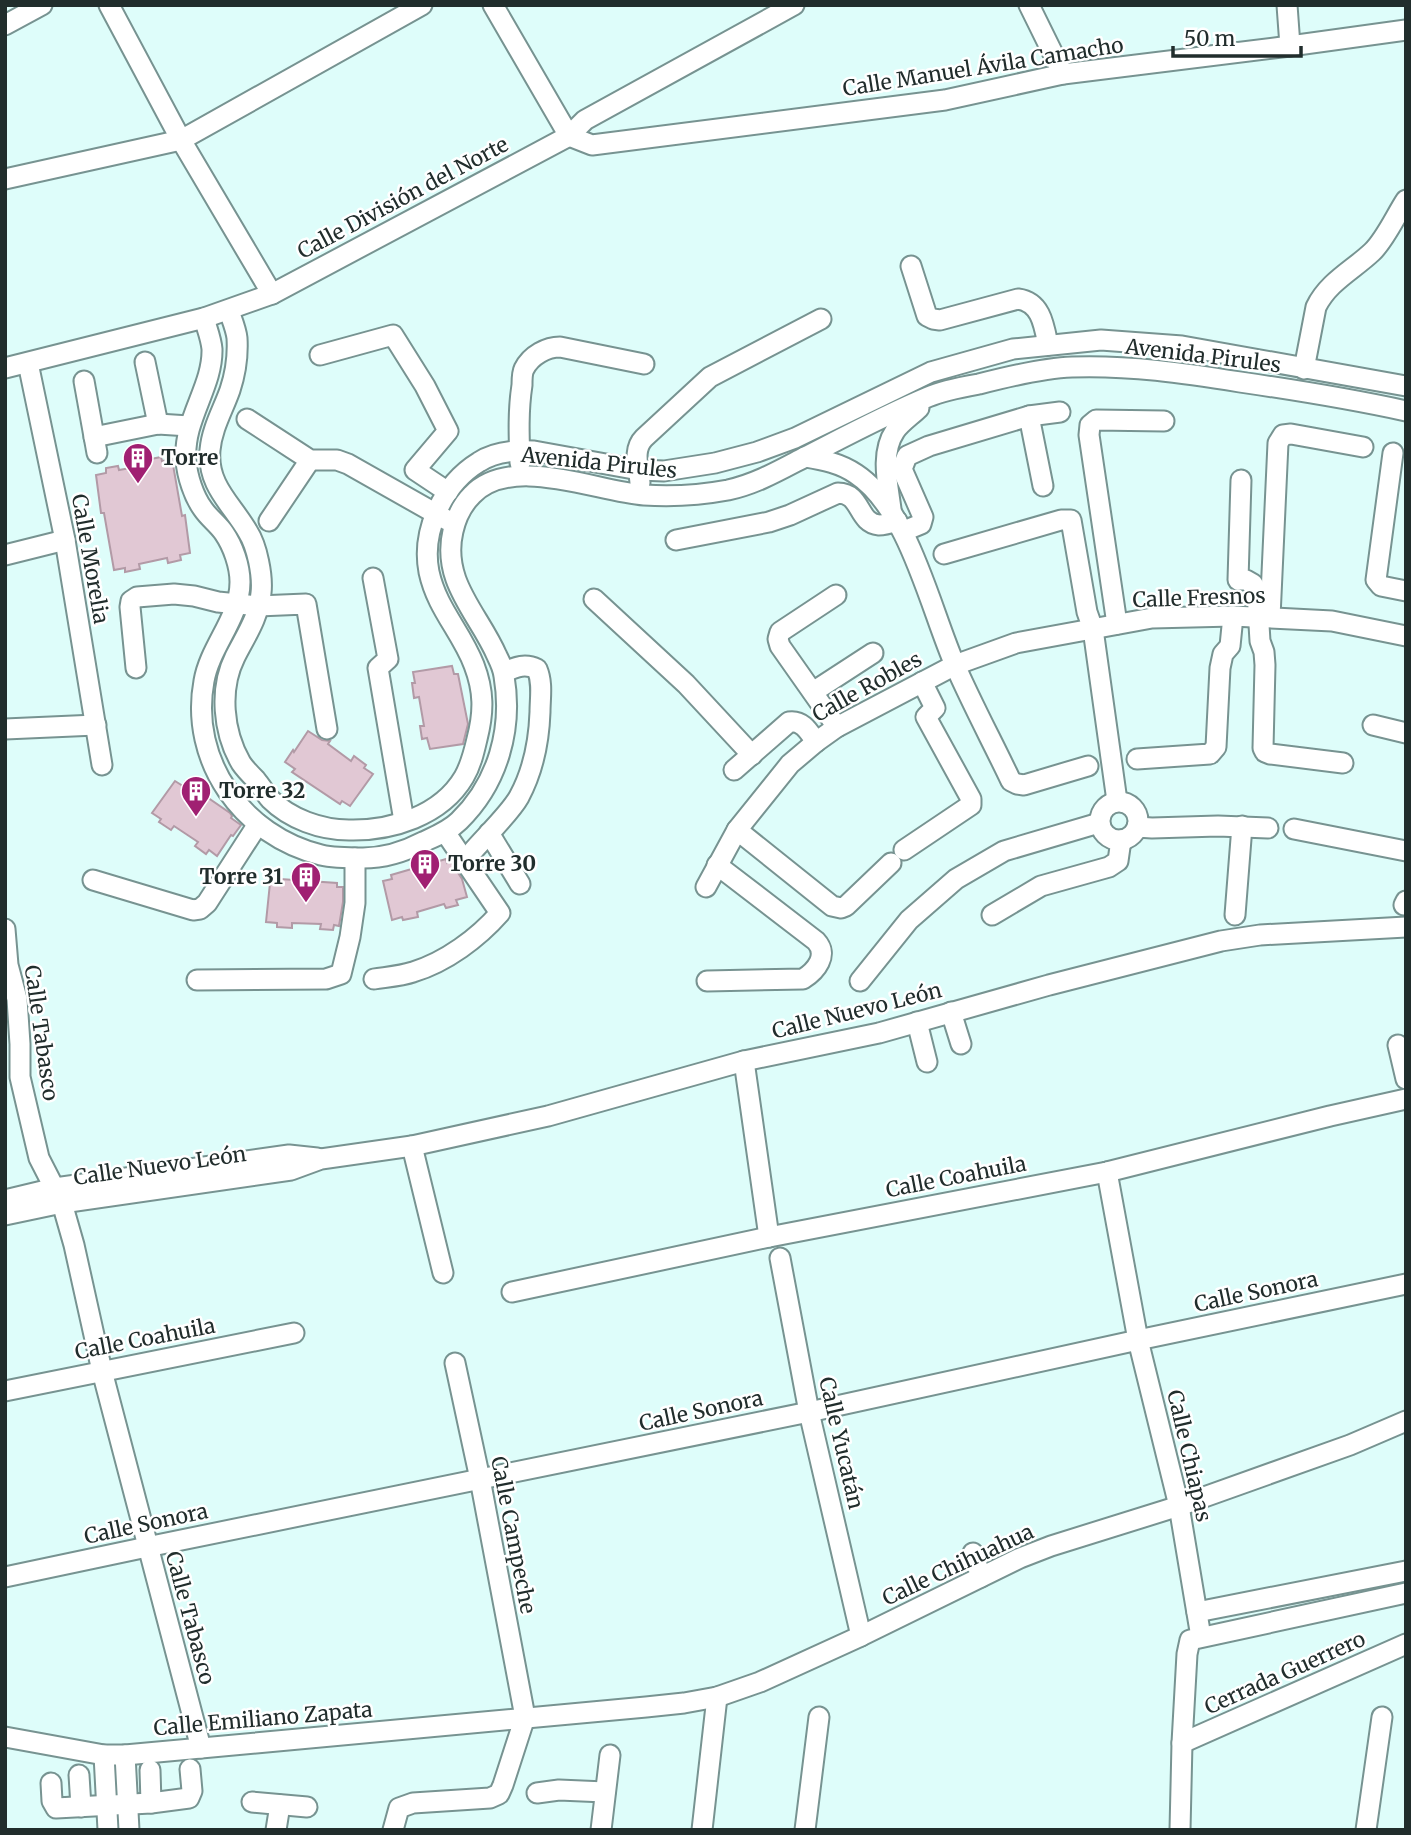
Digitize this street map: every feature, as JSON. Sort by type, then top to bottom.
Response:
[{"type":"street","points":[[5,25],[42,5]]},
{"type":"street","points":[[109,5],[181,139],[272,294]]},
{"type":"street","points":[[5,179],[181,139],[422,5]]},
{"type":"street","points":[[493,5],[569,136]]},
{"type":"street","name":"Calle División del Norte","points":[[5,368],[204,318],[272,294],[569,136],[585,120],[794,5]]},
{"type":"street","points":[[1029,5],[1063,74]]},
{"type":"street","points":[[1287,5],[1290,46]]},
{"type":"street","name":"Calle Manuel Ávila Camacho","points":[[569,136],[592,145],[945,100],[1063,74],[1406,30]]},
{"type":"street","points":[[1304,369],[1321,298],[1327,289],[1375,250],[1406,200]]},
{"type":"street","points":[[911,266],[927,316],[940,320],[1018,299],[1028,300],[1036,307],[1045,327],[1048,345]]},
{"type":"street","name":"Avenida Pirules","points":[[229,311],[237,337],[237,353],[230,389],[215,424],[210,451],[212,474],[222,496],[251,535],[259,565],[261,594],[254,622],[233,660],[227,681],[227,723],[242,765],[271,800],[305,822],[335,829],[376,830],[422,815],[439,805],[454,790],[464,777],[472,758],[483,711],[479,680],[461,636],[441,607],[429,569],[428,555],[436,513],[461,476],[480,461],[520,450],[639,470],[664,471],[715,463],[757,452],[794,438],[931,372],[1013,349],[1101,340],[1182,346],[1406,386]]},
{"type":"street","name":"Avenida Pirules","points":[[204,318],[212,342],[212,361],[189,426],[186,463],[201,507],[223,530],[232,548],[240,586],[236,604],[209,662],[204,683],[205,735],[212,763],[234,802],[272,834],[297,847],[325,856],[379,858],[408,850],[446,832],[479,797],[498,765],[507,721],[504,672],[493,646],[454,580],[450,546],[454,525],[461,510],[470,496],[484,485],[521,474],[641,495],[671,496],[730,489],[764,479],[933,394],[1069,367],[1158,369],[1406,411]]},
{"type":"street","points":[[641,495],[637,453],[639,443],[710,377],[821,319]]},
{"type":"street","points":[[320,355],[393,335],[425,386],[448,431],[415,470],[448,492]]},
{"type":"street","points":[[521,474],[518,433],[524,369],[537,355],[550,347],[560,347],[643,365]]},
{"type":"street","points":[[145,362],[158,424]]},
{"type":"street","name":"Calle Morelia","points":[[28,363],[65,540],[103,765]]},
{"type":"street","points":[[84,381],[95,445],[158,424],[189,426]]},
{"type":"street","points":[[206,381],[230,389]]},
{"type":"street","name":"Calle Robles","points":[[706,887],[737,830],[790,764],[837,727],[955,665],[897,521],[887,473],[887,450],[895,431],[933,394]]},
{"type":"street","points":[[676,540],[769,522],[846,493],[852,497],[867,520],[876,525],[897,521],[921,524],[923,517],[902,469],[907,456],[929,446],[1029,416],[1060,412]]},
{"type":"street","points":[[1029,416],[1043,486]]},
{"type":"street","points":[[247,419],[310,460],[337,460],[348,464],[454,525]]},
{"type":"street","points":[[1117,624],[1089,435],[1090,425],[1096,420],[1164,421]]},
{"type":"street","points":[[1343,763],[1265,752],[1263,748],[1265,665],[1260,641],[1265,617],[1278,443],[1283,435],[1291,434],[1385,451],[1376,580],[1381,586],[1406,591]]},
{"type":"street","name":"Calle Robles","points":[[805,457],[832,462],[856,474],[872,487],[897,521]]},
{"type":"street","points":[[268,521],[310,460]]},
{"type":"street","points":[[1241,480],[1238,580],[1246,580],[1252,584],[1265,617]]},
{"type":"street","points":[[944,554],[1061,520],[1070,520],[1087,612],[1093,629],[1117,801]]},
{"type":"street","points":[[5,555],[65,540]]},
{"type":"street","points":[[373,578],[388,659],[378,668],[404,821]]},
{"type":"street","points":[[136,668],[130,607],[131,601],[137,597],[174,594],[258,606],[306,604],[327,729]]},
{"type":"street","points":[[836,595],[780,632],[778,639],[780,646],[837,727]]},
{"type":"street","points":[[594,599],[686,684],[751,755]]},
{"type":"street","points":[[1137,759],[1210,754],[1214,751],[1220,668],[1223,654],[1230,646],[1233,636],[1233,616]]},
{"type":"street","name":"Calle Fresnos","points":[[955,665],[1016,643],[1152,618],[1233,616],[1332,621],[1406,636]]},
{"type":"street","points":[[813,692],[873,653]]},
{"type":"street","points":[[473,851],[518,799],[528,776],[539,729],[541,678],[537,669],[530,665],[519,666],[504,672]]},
{"type":"street","points":[[955,665],[1011,781],[1024,785],[1088,766]]},
{"type":"street","points":[[737,830],[832,906],[846,906],[897,856],[971,805],[971,799],[926,717],[935,708],[922,682]]},
{"type":"street","points":[[734,770],[789,722],[801,723],[816,742]]},
{"type":"street","points":[[5,729],[96,725]]},
{"type":"street","points":[[1373,725],[1406,733]]},
{"type":"street","points":[[1117,801],[1125,802],[1136,812],[1138,827],[1128,838],[1113,840],[1101,830],[1099,823],[1104,808],[1117,801]]},
{"type":"street","points":[[860,981],[909,920],[956,878],[1004,851],[1099,823]]},
{"type":"street","points":[[93,880],[193,910],[200,909],[206,904],[258,824]]},
{"type":"street","points":[[1235,915],[1242,826]]},
{"type":"street","points":[[1138,827],[1268,828]]},
{"type":"street","points":[[1294,829],[1406,851]]},
{"type":"street","points":[[376,830],[379,858]]},
{"type":"street","points":[[374,979],[413,972],[446,958],[489,925],[500,913],[446,832]]},
{"type":"street","points":[[489,833],[520,884]]},
{"type":"street","points":[[992,915],[1041,886],[1109,867],[1118,861],[1121,840]]},
{"type":"street","points":[[197,980],[326,979],[341,974],[355,903],[355,858]]},
{"type":"street","points":[[707,981],[803,979],[812,973],[822,955],[816,941],[717,865]]},
{"type":"street","name":"Calle Nuevo León","points":[[5,1200],[291,1170],[321,1159],[412,1146],[548,1116],[744,1061],[879,1033],[1049,985],[1221,941],[1260,935],[1406,927]]},
{"type":"street","name":"Calle Tabasco","points":[[5,929],[8,965],[17,999],[20,1077],[39,1158],[59,1196],[74,1245],[102,1371],[201,1748]]},
{"type":"street","points":[[951,1012],[961,1044]]},
{"type":"street","points":[[917,1022],[927,1062]]},
{"type":"street","points":[[1398,1045],[1406,1079]]},
{"type":"street","points":[[744,1061],[769,1237]]},
{"type":"street","name":"Calle Coahuila","points":[[512,1292],[769,1237],[1107,1172],[1406,1099]]},
{"type":"street","points":[[412,1146],[443,1273]]},
{"type":"street","name":"Calle Chiapas","points":[[1107,1172],[1138,1340],[1179,1506],[1201,1637]]},
{"type":"street","name":"Calle Nuevo León","points":[[5,1215],[59,1196]]},
{"type":"street","name":"Calle Yucatán","points":[[780,1258],[809,1412],[861,1636]]},
{"type":"street","name":"Calle Sonora","points":[[5,1577],[809,1412],[1406,1284]]},
{"type":"street","name":"Calle Coahuila","points":[[5,1391],[294,1333]]},
{"type":"street","name":"Calle Campeche","points":[[455,1363],[525,1717]]},
{"type":"street","name":"Calle Chihuahua","points":[[525,1717],[659,1706],[717,1697],[760,1682],[1051,1546],[1179,1506],[1350,1445],[1406,1421]]},
{"type":"street","points":[[973,1553],[981,1577]]},
{"type":"street","points":[[1197,1612],[1406,1571]]},
{"type":"street","points":[[1180,1830],[1182,1744],[1190,1640],[1406,1593]]},
{"type":"street","name":"Cerrada Guerrero","points":[[1182,1744],[1406,1644]]},
{"type":"street","points":[[702,1830],[717,1697]]},
{"type":"street","points":[[393,1830],[399,1808],[413,1803],[490,1798],[499,1794],[525,1717]]},
{"type":"street","name":"Calle Emiliano Zapata","points":[[5,1737],[104,1755],[125,1755],[525,1717]]},
{"type":"street","points":[[804,1830],[819,1717]]},
{"type":"street","points":[[1366,1830],[1382,1717]]},
{"type":"street","points":[[104,1755],[108,1830]]},
{"type":"street","points":[[125,1755],[129,1830]]},
{"type":"street","points":[[601,1830],[610,1755]]},
{"type":"street","points":[[51,1783],[52,1801],[56,1808],[151,1803],[189,1798],[192,1791],[190,1769]]},
{"type":"street","points":[[150,1770],[151,1803]]},
{"type":"street","points":[[79,1774],[81,1807]]},
{"type":"street","points":[[537,1793],[571,1790],[605,1793]]},
{"type":"street","points":[[252,1802],[307,1807]]},
{"type":"street","points":[[276,1830],[280,1805]]},
{"type":"building","points":[[161,457],[162,461],[172,459],[182,516],[185,515],[190,553],[180,555],[181,560],[168,563],[167,558],[139,564],[140,569],[125,572],[125,568],[114,570],[104,513],[101,513],[96,475],[106,473],[106,468],[118,466],[119,470],[147,465],[146,460]]},
{"type":"building","points":[[452,666],[454,674],[458,674],[468,724],[463,744],[430,749],[427,738],[422,739],[420,726],[424,726],[419,697],[414,698],[413,672]]},
{"type":"building","points":[[308,731],[322,740],[330,741],[328,744],[351,761],[354,756],[373,774],[350,806],[342,801],[340,804],[292,772],[295,769],[285,762]]},
{"type":"building","name":"Torre 32","points":[[175,781],[183,786],[185,782],[230,813],[231,818],[241,825],[217,856],[209,850],[206,854],[195,846],[198,842],[174,826],[171,830],[152,813]]},
{"type":"building","name":"Torre 30","points":[[446,859],[462,879],[467,897],[456,900],[458,905],[446,908],[444,904],[417,912],[418,917],[392,920],[383,881],[392,879],[391,875]]},
{"type":"building","name":"Torre 31","points":[[280,879],[337,883],[337,887],[343,887],[339,926],[334,925],[333,930],[320,929],[321,924],[292,923],[292,928],[277,927],[277,923],[266,922],[270,883],[279,884]]},
{"type":"place","name":"Torre","points":[[138,485]]},
{"type":"place","name":"Torre 32","points":[[196,818]]},
{"type":"place","name":"Torre 30","points":[[425,891]]},
{"type":"place","name":"Torre 31","points":[[306,904]]}]
